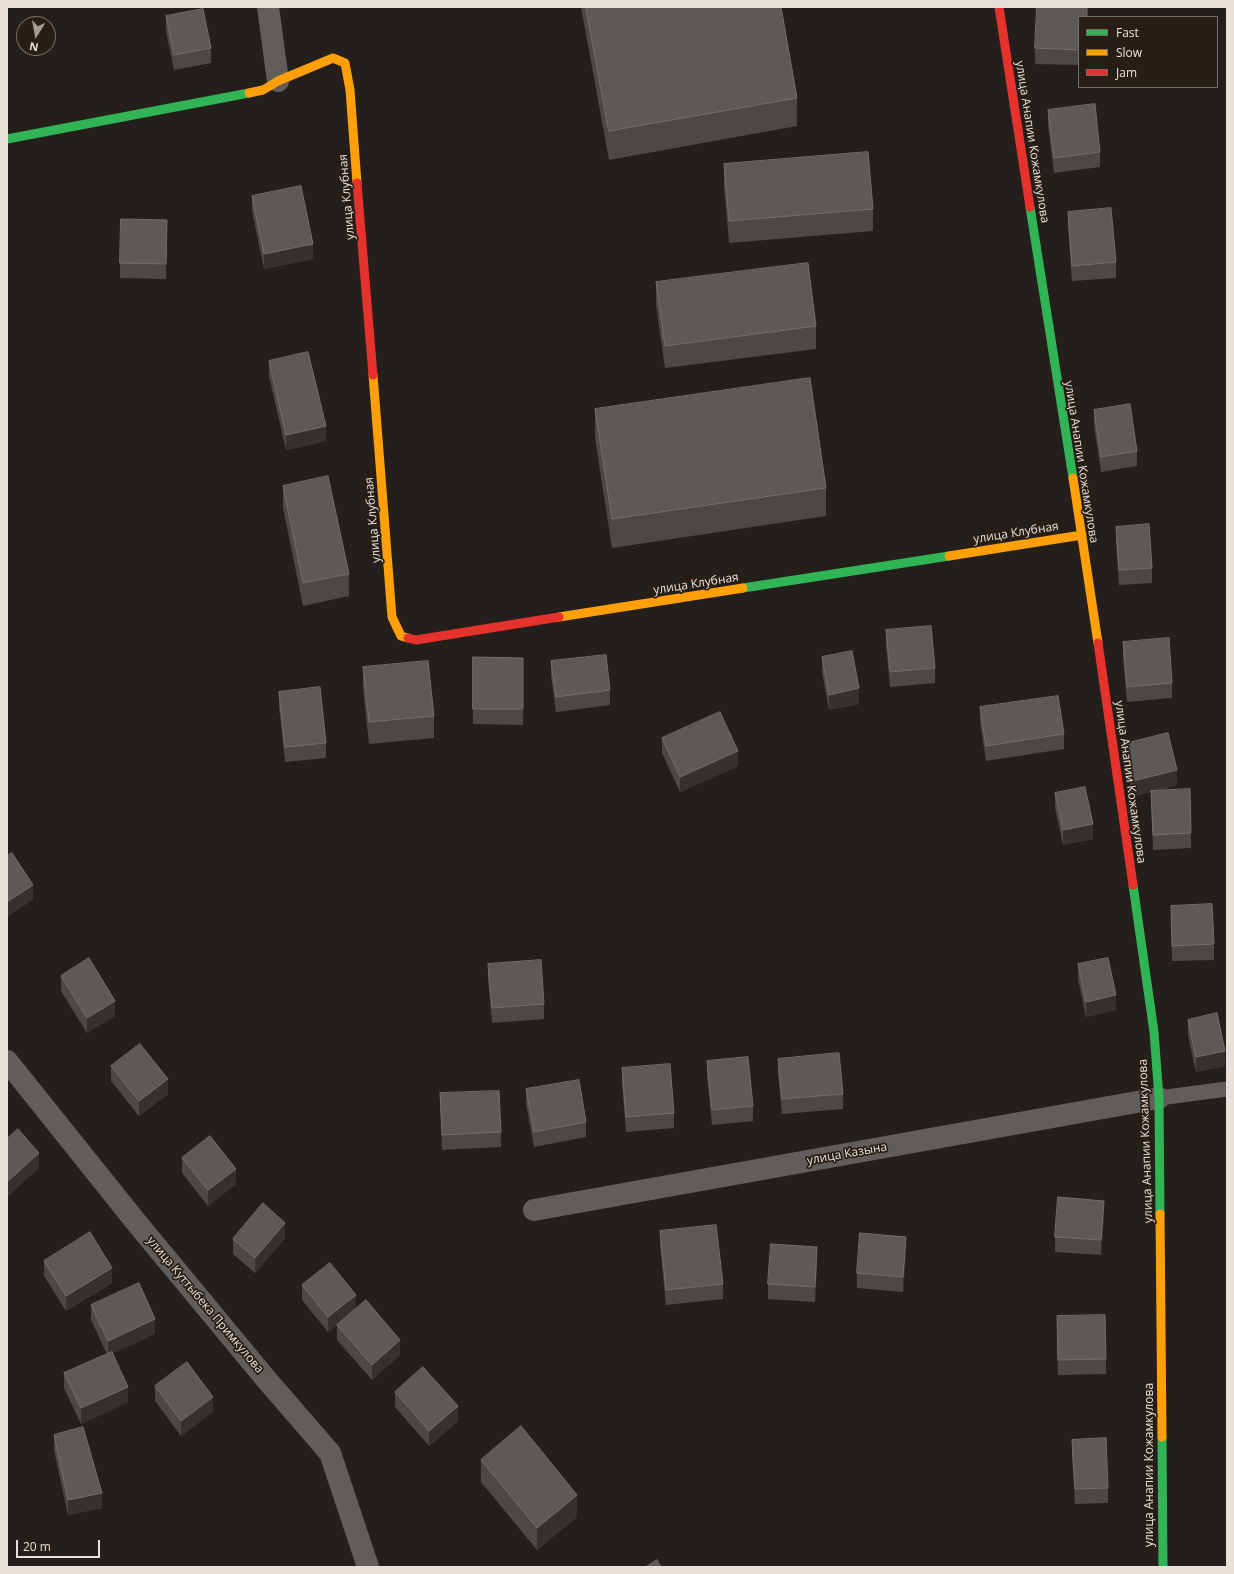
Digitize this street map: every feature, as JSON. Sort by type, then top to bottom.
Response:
[{"type":"street","points":[[268,7],[278,81]]},
{"type":"street","name":"улица Анапии Кожамкулова","points":[[999,7],[1055,372],[1082,535],[1154,1032],[1159,1098],[1163,1567]]},
{"type":"street","name":"улица Клубная","points":[[7,139],[264,90],[278,81],[333,58],[345,63],[351,98],[392,617],[400,636],[416,640],[1082,535]]},
{"type":"street","name":"улица Куттыбека Примкулова","points":[[7,1061],[266,1379],[330,1452],[368,1567]]},
{"type":"street","name":"улица Казына","points":[[534,1210],[1159,1098]]},
{"type":"lane","points":[[1159,1098],[1227,1089]]},
{"type":"building","points":[[586,7],[781,7],[797,98],[609,131]]},
{"type":"building","points":[[1037,7],[1087,7],[1087,16],[1078,16],[1078,50],[1035,48]]},
{"type":"building","points":[[203,9],[211,48],[174,55],[166,16]]},
{"type":"building","points":[[1095,104],[1100,152],[1054,158],[1048,110]]},
{"type":"building","points":[[868,152],[873,209],[729,221],[724,164]]},
{"type":"building","points":[[301,186],[313,244],[264,254],[252,196]]},
{"type":"building","points":[[1111,208],[1116,262],[1072,266],[1068,212]]},
{"type":"building","points":[[121,219],[167,220],[166,264],[120,263]]},
{"type":"building","points":[[808,263],[816,326],[665,346],[656,282]]},
{"type":"building","points":[[308,352],[326,426],[286,435],[269,361]]},
{"type":"building","points":[[810,378],[826,488],[612,519],[595,409]]},
{"type":"building","points":[[1130,404],[1137,451],[1101,457],[1094,410]]},
{"type":"building","points":[[328,476],[349,574],[303,583],[283,486]]},
{"type":"building","points":[[1149,524],[1152,568],[1119,570],[1116,527]]},
{"type":"building","points":[[931,626],[935,668],[890,672],[886,630]]},
{"type":"building","points":[[1169,638],[1172,683],[1127,687],[1123,642]]},
{"type":"building","points":[[852,651],[859,688],[829,695],[822,657]]},
{"type":"building","points":[[606,655],[610,690],[556,697],[551,661]]},
{"type":"building","points":[[473,657],[523,658],[523,709],[473,709]]},
{"type":"building","points":[[428,661],[434,716],[369,722],[363,667]]},
{"type":"building","points":[[320,687],[326,743],[285,747],[279,692]]},
{"type":"building","points":[[1058,696],[1064,734],[986,746],[980,707]]},
{"type":"building","points":[[720,712],[738,751],[680,777],[662,738]]},
{"type":"building","points":[[1168,733],[1177,770],[1133,781],[1124,744]]},
{"type":"building","points":[[1085,787],[1093,824],[1063,830],[1055,793]]},
{"type":"building","points":[[1190,789],[1191,833],[1153,835],[1151,791]]},
{"type":"building","points":[[12,853],[33,885],[7,902],[7,856]]},
{"type":"building","points":[[1212,904],[1214,944],[1172,946],[1171,906]]},
{"type":"building","points":[[89,958],[115,1001],[87,1018],[61,976]]},
{"type":"building","points":[[1108,958],[1116,995],[1086,1002],[1078,964]]},
{"type":"building","points":[[541,960],[544,1004],[492,1008],[488,964]]},
{"type":"building","points":[[1217,1013],[1225,1051],[1196,1057],[1188,1020]]},
{"type":"building","points":[[140,1044],[168,1079],[139,1101],[111,1066]]},
{"type":"building","points":[[839,1053],[843,1094],[782,1099],[778,1059]]},
{"type":"building","points":[[748,1057],[753,1106],[712,1110],[707,1061]]},
{"type":"building","points":[[670,1064],[674,1113],[626,1117],[622,1068]]},
{"type":"building","points":[[579,1080],[586,1122],[534,1132],[526,1089]]},
{"type":"building","points":[[499,1091],[501,1132],[442,1135],[440,1093]]},
{"type":"building","points":[[18,1129],[39,1153],[7,1182],[7,1139]]},
{"type":"building","points":[[210,1136],[236,1169],[208,1190],[182,1158]]},
{"type":"building","points":[[1058,1197],[1104,1201],[1101,1240],[1055,1237]]},
{"type":"building","points":[[263,1203],[285,1223],[255,1258],[233,1239]]},
{"type":"building","points":[[716,1225],[723,1284],[666,1290],[660,1231]]},
{"type":"building","points":[[90,1232],[112,1268],[66,1296],[44,1261]]},
{"type":"building","points":[[860,1233],[906,1237],[903,1277],[857,1273]]},
{"type":"building","points":[[771,1244],[817,1247],[815,1287],[768,1284]]},
{"type":"building","points":[[330,1263],[356,1295],[328,1317],[302,1285]]},
{"type":"building","points":[[139,1283],[155,1319],[108,1341],[91,1305]]},
{"type":"building","points":[[366,1300],[400,1340],[372,1365],[337,1325]]},
{"type":"building","points":[[1105,1315],[1106,1359],[1058,1360],[1057,1316]]},
{"type":"building","points":[[112,1352],[128,1387],[81,1408],[64,1373]]},
{"type":"building","points":[[187,1362],[213,1397],[181,1421],[155,1386]]},
{"type":"building","points":[[423,1367],[458,1406],[429,1431],[395,1392]]},
{"type":"building","points":[[521,1426],[577,1495],[537,1528],[481,1460]]},
{"type":"building","points":[[83,1427],[102,1493],[68,1500],[54,1435]]},
{"type":"building","points":[[1106,1438],[1108,1488],[1075,1489],[1072,1440]]},
{"type":"building","points":[[657,1560],[661,1567],[646,1567]]},
{"type":"traffic: fast","points":[[7,139],[249,93]]},
{"type":"traffic: fast","points":[[1030,207],[1073,478]]},
{"type":"traffic: fast","points":[[743,588],[949,556]]},
{"type":"traffic: fast","points":[[1133,885],[1154,1032],[1159,1098],[1160,1214]]},
{"type":"traffic: fast","points":[[1162,1437],[1163,1567]]},
{"type":"traffic: slow","points":[[249,93],[263,90],[278,81],[333,58],[345,63],[350,90],[357,183]]},
{"type":"traffic: slow","points":[[373,375],[392,617],[401,636],[408,638]]},
{"type":"traffic: slow","points":[[1073,478],[1098,643]]},
{"type":"traffic: slow","points":[[949,556],[1082,535]]},
{"type":"traffic: slow","points":[[559,617],[743,588]]},
{"type":"traffic: slow","points":[[1160,1214],[1162,1437]]},
{"type":"traffic: jam","points":[[999,7],[1030,207]]},
{"type":"traffic: jam","points":[[357,183],[373,375]]},
{"type":"traffic: jam","points":[[408,638],[416,640],[559,617]]},
{"type":"traffic: jam","points":[[1098,643],[1133,885]]}]
